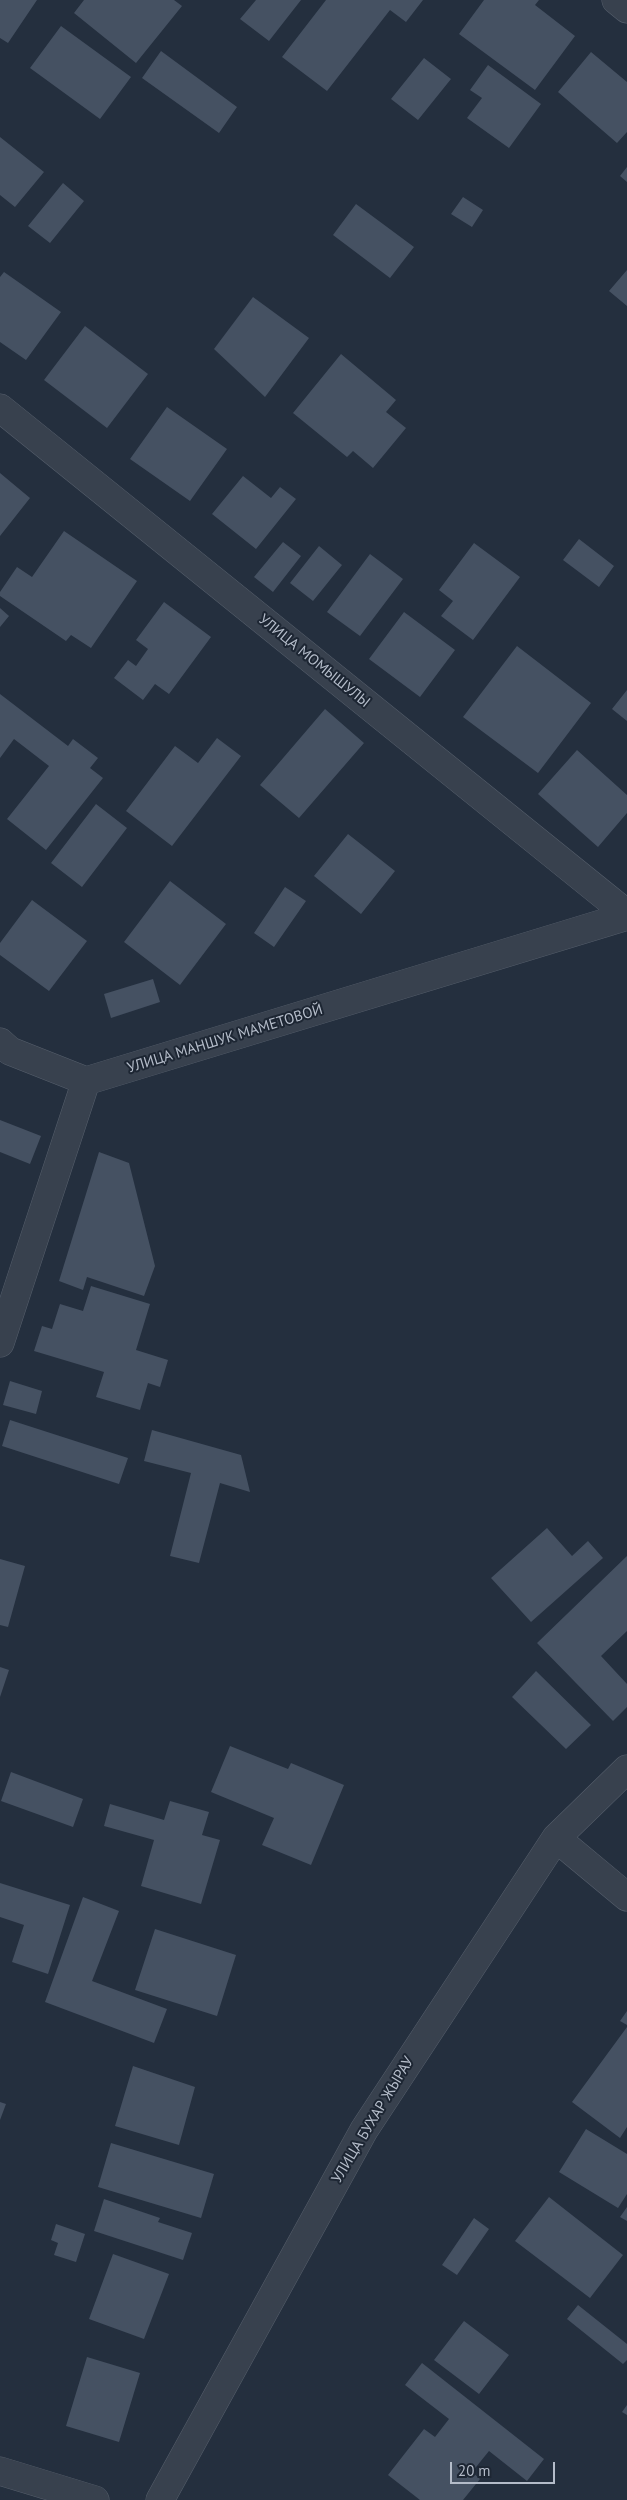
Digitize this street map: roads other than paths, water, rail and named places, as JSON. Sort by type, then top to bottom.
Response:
[{"type":"street","points":[[616,0],[627,9]]},
{"type":"street","name":"УЛИЦА МОМЫШУЛЫ","points":[[0,408],[627,915]]},
{"type":"street","name":"УЛИЦА МАНШУК МАМЕТОВОЙ","points":[[86,1082],[627,915]]},
{"type":"street","points":[[0,1042],[10,1051],[86,1082],[0,1342]]},
{"type":"street","name":"УЛИЦА БУХАР ЖЫРАУ","points":[[160,2500],[364,2130],[556,1838],[627,1768]]},
{"type":"street","points":[[556,1838],[627,1898]]},
{"type":"street","points":[[0,2471],[95,2500]]}]
